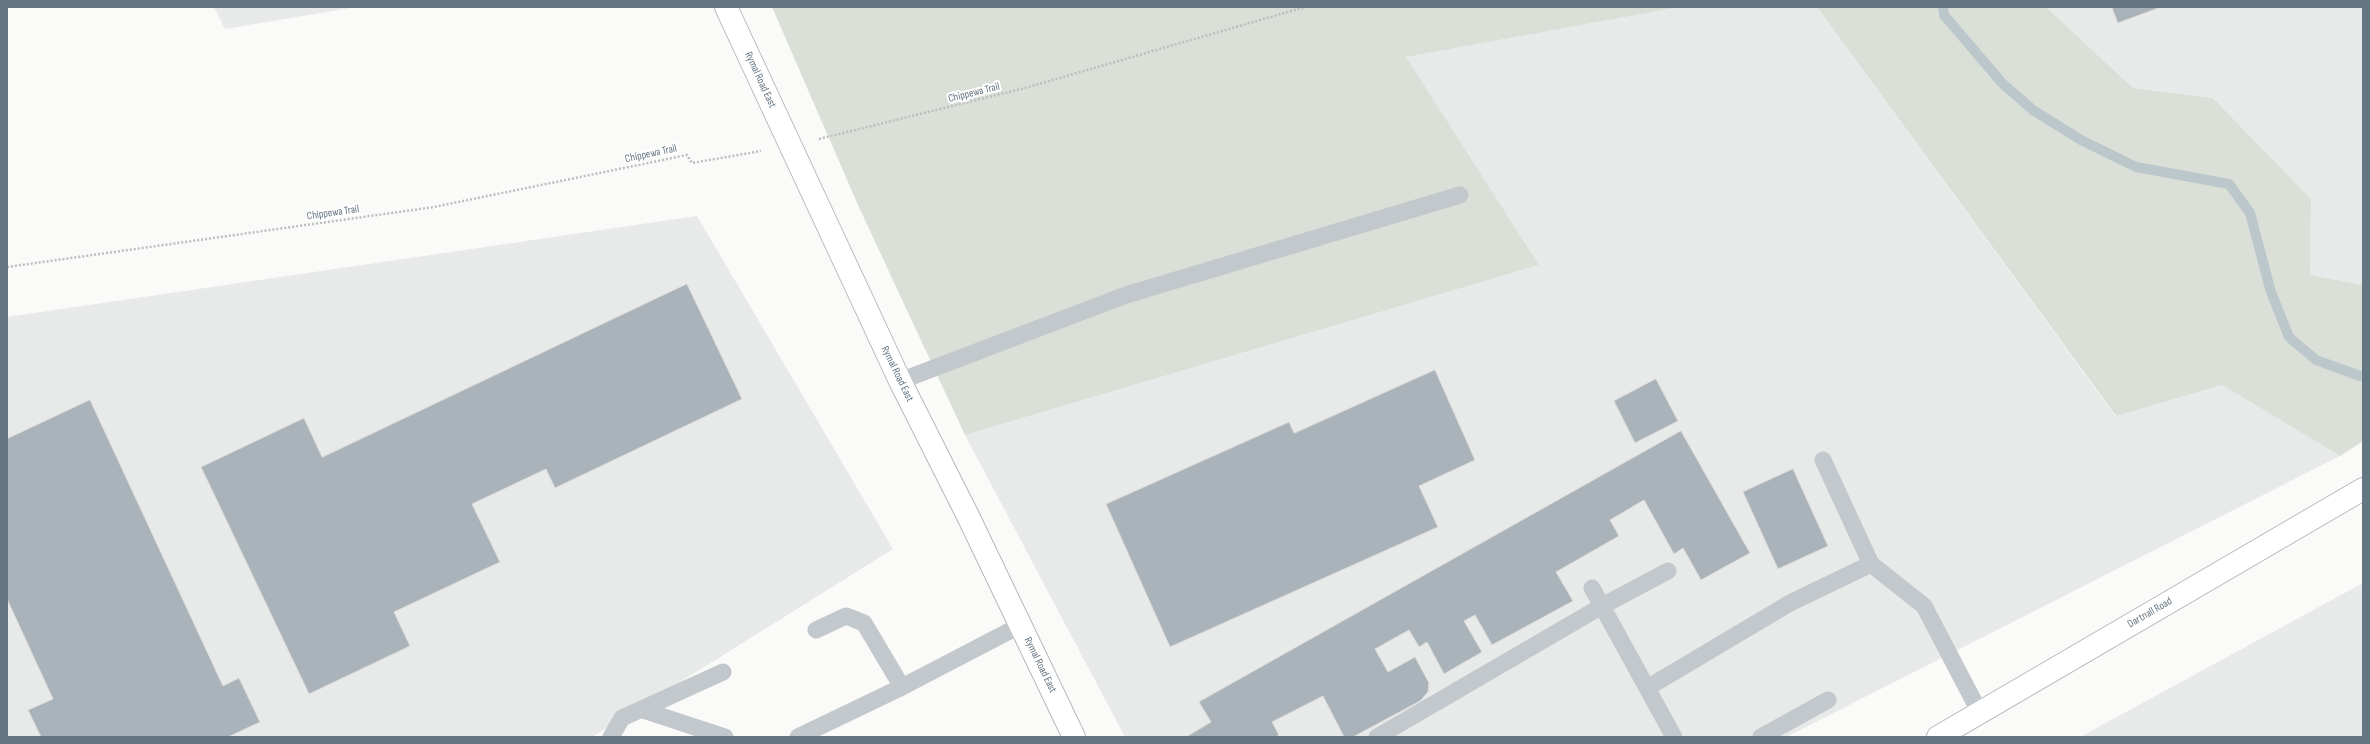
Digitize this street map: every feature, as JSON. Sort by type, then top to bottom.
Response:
[{"type":"main road","name":"Rymal Road East","points":[[726,7],[900,381],[1021,625],[1074,737]]},
{"type":"main road","name":"Dartnall Road","points":[[1938,737],[2363,489]]},
{"type":"lane","points":[[900,381],[1126,295],[1460,195]]},
{"type":"lane","points":[[1824,460],[1871,564],[1924,606],[1980,713]]},
{"type":"lane","points":[[1647,688],[1790,602],[1871,564]]},
{"type":"lane","points":[[1377,737],[1602,606],[1668,571]]},
{"type":"lane","points":[[1592,588],[1672,736]]},
{"type":"lane","points":[[816,630],[846,616],[864,623],[902,687]]},
{"type":"lane","points":[[798,737],[902,687],[1021,625]]},
{"type":"lane","points":[[611,737],[622,718],[643,710],[723,672]]},
{"type":"lane","points":[[1761,737],[1828,700]]},
{"type":"lane","points":[[643,710],[725,737]]},
{"type":"path","name":"Chippewa Trail","points":[[7,267],[434,207],[687,155],[692,163],[791,146],[1025,88],[1305,7]]},
{"type":"shaded area","points":[[214,7],[356,7],[225,29]]},
{"type":"shaded area","points":[[772,7],[1680,7],[1406,57],[1539,265],[965,435],[858,205]]},
{"type":"shaded area","points":[[1680,7],[1817,7],[2115,416],[2222,385],[2340,456],[1786,737],[1125,737],[965,435],[1539,265],[1405,57]]},
{"type":"shaded area","points":[[1817,7],[2046,7],[2133,88],[2213,98],[2311,199],[2310,275],[2363,285],[2363,441],[2340,456],[2222,385],[2116,416]]},
{"type":"shaded area","points":[[2046,7],[2363,7],[2363,285],[2310,275],[2311,199],[2213,98],[2133,88]]},
{"type":"shaded area","points":[[697,216],[893,549],[592,737],[7,737],[7,317]]},
{"type":"shaded area","points":[[2363,583],[2363,737],[2080,737]]},
{"type":"building","points":[[2112,7],[2161,7],[2118,23]]},
{"type":"building","points":[[687,284],[742,399],[555,488],[546,469],[472,504],[500,562],[394,612],[410,646],[309,694],[201,467],[304,418],[322,457]]},
{"type":"building","points":[[1435,370],[1475,460],[1419,486],[1438,527],[1170,647],[1106,504],[1289,422],[1294,433]]},
{"type":"building","points":[[1656,379],[1678,421],[1635,443],[1614,401]]},
{"type":"building","points":[[90,400],[223,686],[239,678],[260,722],[228,737],[41,737],[28,710],[53,699],[7,599],[7,439]]},
{"type":"building","points":[[1681,431],[1750,553],[1701,580],[1683,548],[1674,554],[1644,500],[1610,520],[1619,536],[1556,572],[1573,601],[1492,645],[1475,615],[1464,621],[1482,652],[1444,674],[1427,642],[1419,647],[1409,630],[1375,649],[1388,672],[1415,657],[1429,683],[1428,692],[1420,701],[1353,737],[1344,737],[1323,696],[1272,722],[1279,735],[1276,737],[1186,737],[1211,722],[1199,702]]},
{"type":"building","points":[[1793,469],[1828,546],[1778,569],[1743,492]]},
{"type":"waterway","points":[[1943,7],[1944,15],[2002,83],[2033,110],[2081,140],[2136,167],[2229,184],[2250,213],[2271,292],[2289,337],[2316,360],[2360,376]]}]
